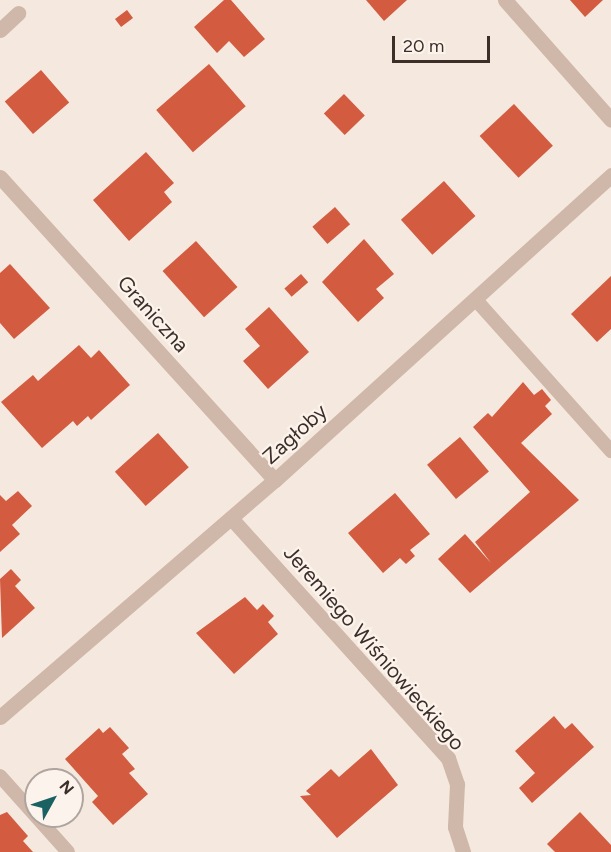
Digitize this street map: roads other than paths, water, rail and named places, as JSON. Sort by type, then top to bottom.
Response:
[{"type":"street","points":[[506,0],[611,120]]},
{"type":"street","points":[[0,30],[18,13]]},
{"type":"street","name":"Graniczna","points":[[0,177],[275,480]]},
{"type":"street","name":"Zagłoby","points":[[0,717],[275,480],[609,182]]},
{"type":"street","name":"Jeremiego Wiśniowieckiego","points":[[231,518],[448,758],[457,784],[455,827],[463,852]]},
{"type":"lane","points":[[476,300],[611,451]]},
{"type":"lane","points":[[0,776],[68,852]]}]
